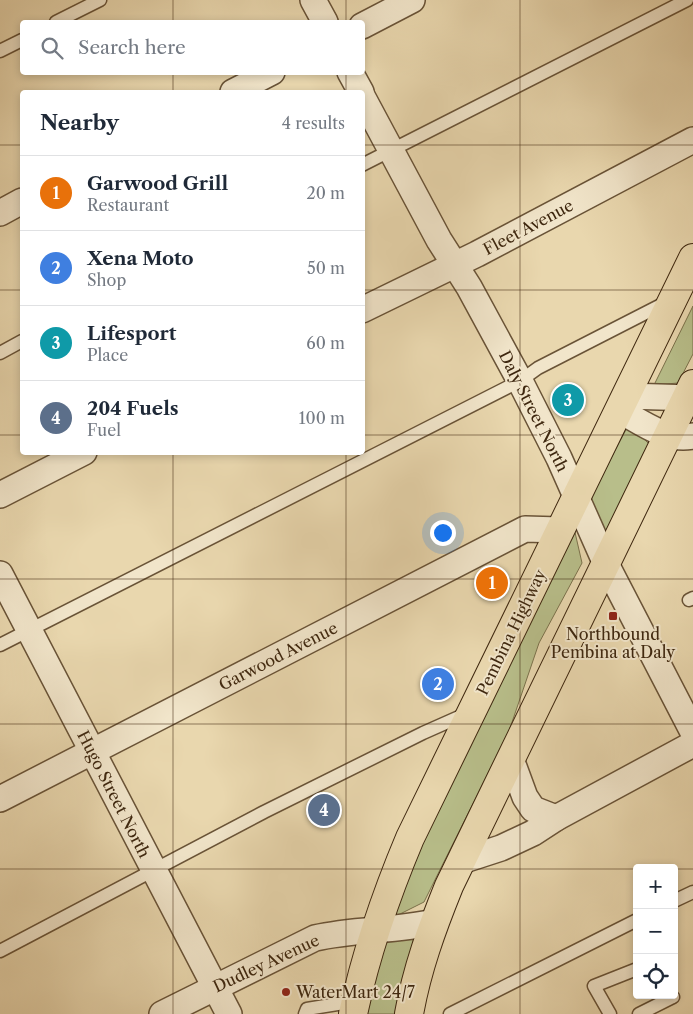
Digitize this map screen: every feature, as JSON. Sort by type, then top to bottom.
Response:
[{"type":"main road","name":"Pembina Highway","points":[[354,1007],[363,967],[375,930],[410,838],[693,258]]},
{"type":"main road","points":[[409,1014],[421,963],[449,886],[606,564],[680,435],[691,394]]},
{"type":"street","points":[[314,0],[324,20]]},
{"type":"street","points":[[365,24],[412,0]]},
{"type":"street","points":[[237,90],[266,75]]},
{"type":"street","points":[[352,75],[360,90]]},
{"type":"street","name":"Daly Street North","points":[[365,102],[439,240],[470,288],[520,381],[606,564],[693,732]]},
{"type":"street","name":"Fleet Avenue","points":[[365,308],[693,140]]},
{"type":"street","points":[[0,213],[20,202]]},
{"type":"street","points":[[622,403],[691,394]]},
{"type":"street","points":[[622,403],[680,435]]},
{"type":"street","points":[[0,495],[78,455]]},
{"type":"street","name":"Garwood Avenue","points":[[0,799],[524,529],[560,530]]},
{"type":"street","name":"Hugo Street North","points":[[0,574],[229,1014]]},
{"type":"street","points":[[461,861],[501,848],[533,833],[556,818],[693,744]]},
{"type":"street","points":[[511,759],[524,797],[533,809],[556,818]]},
{"type":"street","name":"Dudley Avenue","points":[[162,1014],[315,938],[336,933],[412,927],[435,922]]},
{"type":"lane","points":[[60,20],[100,0]]},
{"type":"lane","points":[[365,164],[687,0]]},
{"type":"lane","points":[[0,51],[20,41]]},
{"type":"lane","points":[[0,645],[520,381],[538,368],[674,298]]},
{"type":"lane","points":[[0,353],[20,342]]},
{"type":"lane","points":[[0,951],[264,812],[422,732],[473,711]]},
{"type":"lane","points":[[678,899],[693,892]]},
{"type":"lane","points":[[450,1014],[633,922]]},
{"type":"lane","points":[[610,1014],[594,986],[633,971]]},
{"type":"lane","points":[[640,1014],[671,999]]},
{"type":"lane","points":[[305,1014],[307,1009],[354,1007]]},
{"type":"green space","points":[[693,306],[693,354],[678,383],[654,385]]},
{"type":"green space","points":[[629,424],[649,444],[605,534],[590,498]]},
{"type":"green space","points":[[574,528],[582,563],[539,643],[509,731],[424,902],[390,919],[414,856]]},
{"type":"green space","points":[[414,936],[399,1014],[367,1014],[381,942]]},
{"type":"place","name":"Lifesport","points":[[568,400]]},
{"type":"place","name":"Garwood Grill","points":[[492,583]]},
{"type":"place","name":"Northbound Pembina at Daly","points":[[613,616]]},
{"type":"place","name":"Xena Moto","points":[[438,684]]},
{"type":"place","name":"204 Fuels","points":[[324,810]]},
{"type":"place","name":"WaterMart 24/7","points":[[286,992]]}]
